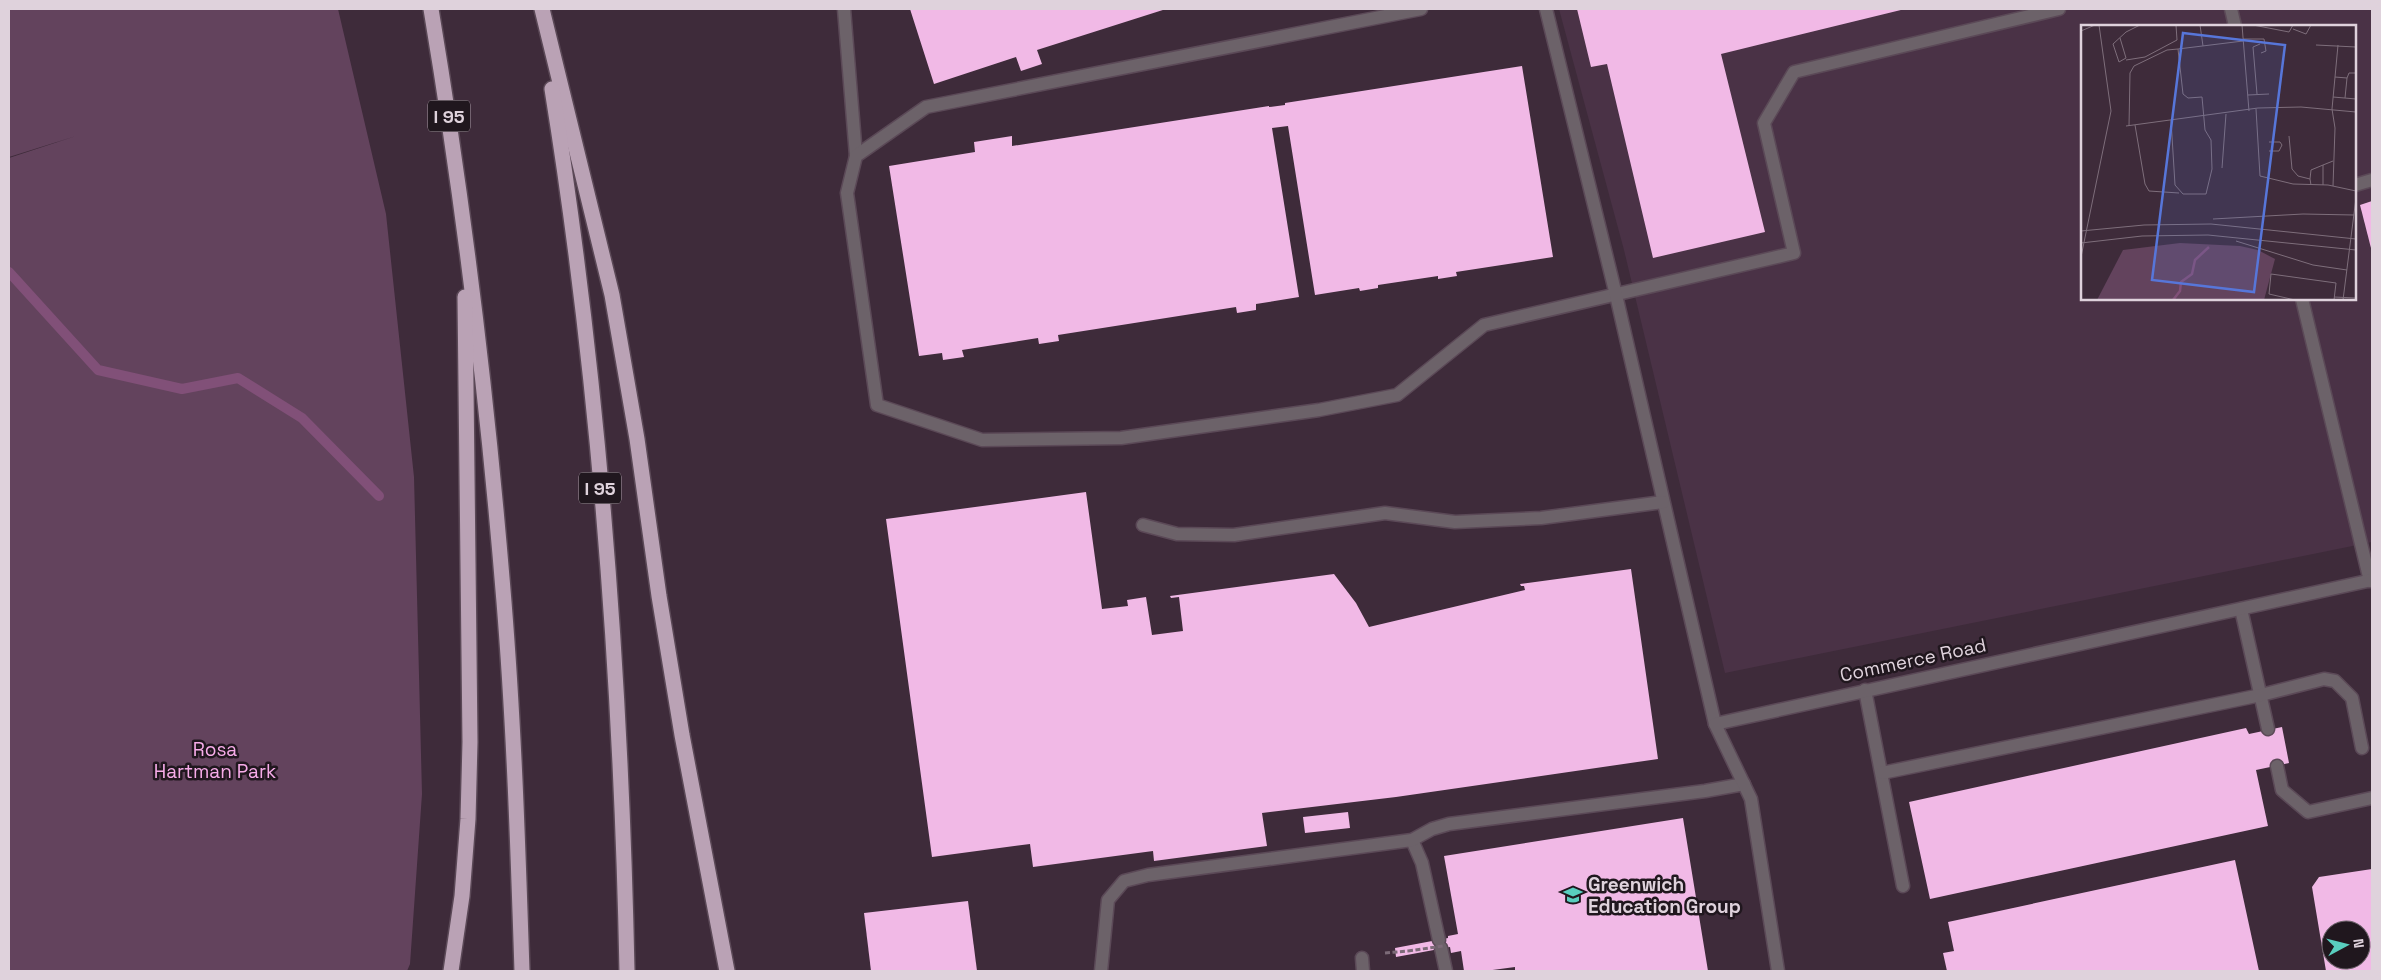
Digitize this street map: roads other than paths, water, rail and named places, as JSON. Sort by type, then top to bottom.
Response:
[{"type":"highway","name":"I 95","points":[[431,9],[464,223],[480,350],[504,604],[512,730],[522,971]]},
{"type":"highway","name":"I 95","points":[[541,9],[573,234],[601,491],[619,738],[627,971]]},
{"type":"highway","points":[[541,9],[612,295],[637,439],[659,596],[682,736],[727,971]]},
{"type":"highway","points":[[451,971],[462,896],[468,819],[470,742],[464,223]]},
{"type":"street","points":[[844,9],[856,156],[848,193],[877,405],[982,440],[1121,438],[1319,410],[1397,395],[1484,325],[1794,254],[1764,123],[1794,72],[2059,9]]},
{"type":"street","points":[[856,156],[926,107],[1421,9]]},
{"type":"street","points":[[1546,9],[1616,296],[1715,724],[1752,799],[1778,971]]},
{"type":"street","points":[[2231,9],[2236,25]]},
{"type":"street","points":[[2356,185],[2372,180]]},
{"type":"street","points":[[2302,300],[2371,580]]},
{"type":"street","points":[[1143,525],[1177,534],[1234,535],[1385,513],[1455,522],[1541,518],[1663,502]]},
{"type":"street","name":"Commerce Road","points":[[1715,724],[2371,580]]},
{"type":"street","points":[[2241,608],[2268,730]]},
{"type":"street","points":[[1882,773],[2261,695],[2324,679],[2335,681],[2352,698],[2362,748]]},
{"type":"street","points":[[1865,690],[1903,886]]},
{"type":"street","points":[[2277,766],[2282,790],[2308,812],[2372,798]]},
{"type":"street","points":[[1100,971],[1108,900],[1124,881],[1148,876],[1412,840],[1432,829],[1449,824],[1705,791],[1744,784]]},
{"type":"street","points":[[1412,840],[1422,863],[1446,971]]},
{"type":"street","points":[[1362,958],[1363,971]]},
{"type":"waterway","points":[[9,272],[98,370],[182,389],[238,378],[302,418],[379,496]]},
{"type":"place","name":"Greenwich Education Group","points":[[1573,895]]},
{"type":"park label","name":"Rosa Hartman Park","points":[[215,760]]}]
